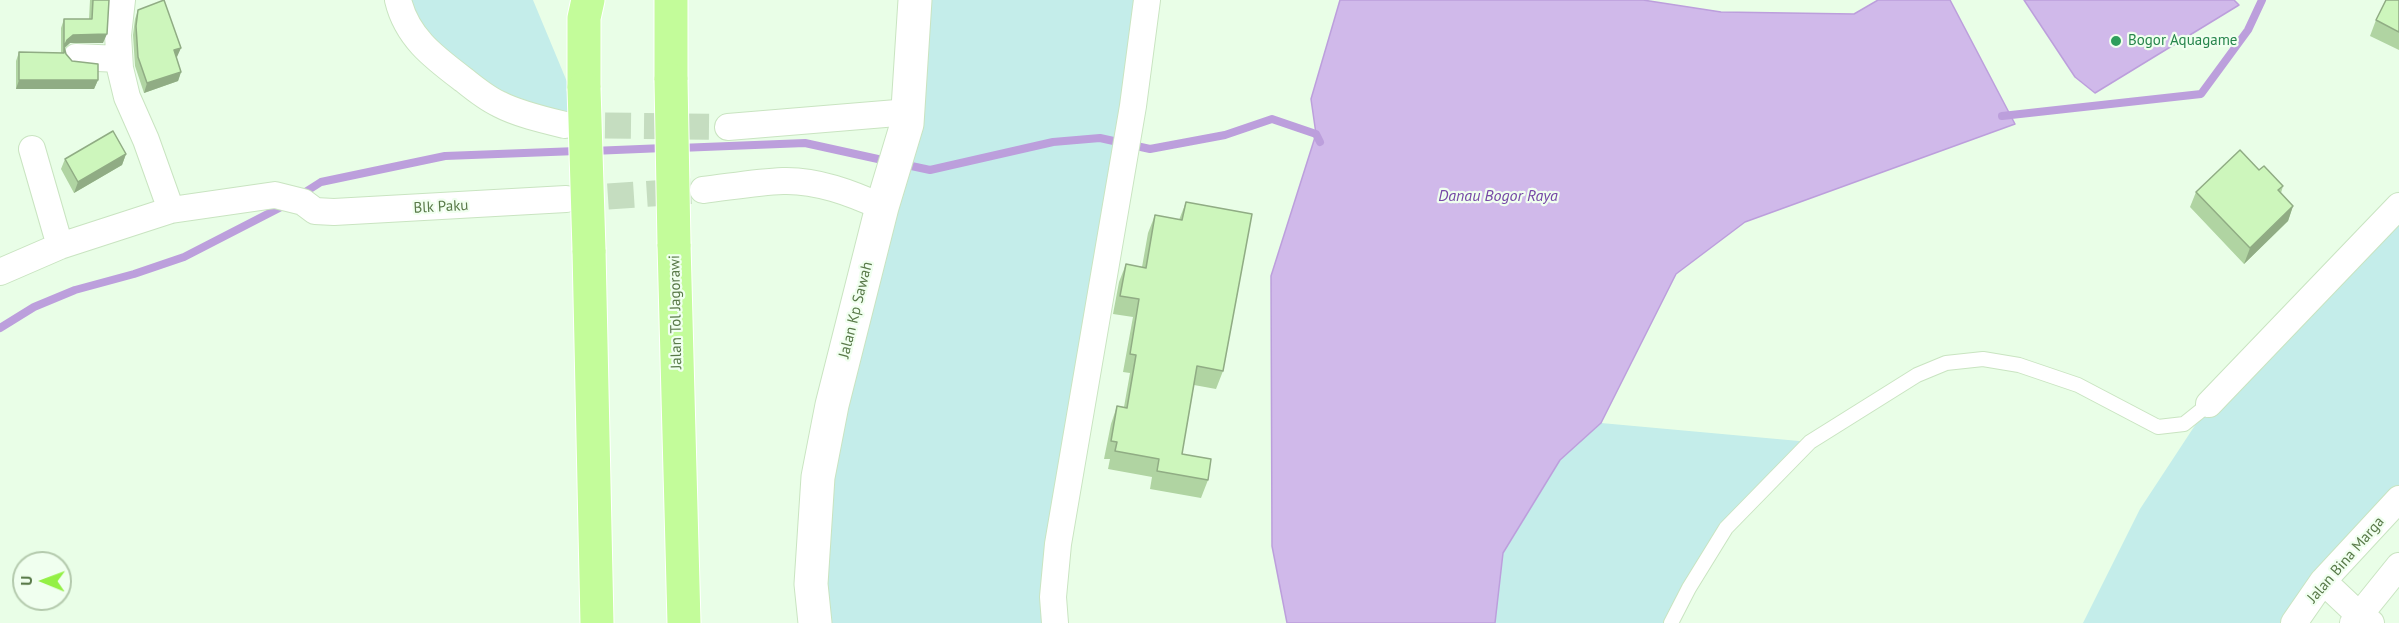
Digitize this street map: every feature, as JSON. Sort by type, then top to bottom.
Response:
[{"type":"highway","name":"Jalan Tol Jagorawi","points":[[671,0],[674,244],[684,623]]},
{"type":"highway","points":[[584,6],[597,623]]},
{"type":"street","points":[[0,273],[60,246],[171,210],[146,140],[127,97],[119,59],[118,35],[122,0]]},
{"type":"street","points":[[398,0],[405,20],[430,55],[500,105],[566,125]]},
{"type":"street","name":"Jalan Kp Sawah","points":[[814,623],[811,584],[818,477],[832,405],[908,118],[915,0]]},
{"type":"street","points":[[1055,623],[1053,597],[1058,544],[1133,106],[1147,0]]},
{"type":"street","points":[[76,57],[119,59]]},
{"type":"street","points":[[728,128],[908,118]]},
{"type":"street","points":[[33,149],[60,246]]},
{"type":"street","points":[[703,190],[782,181],[800,182],[885,199]]},
{"type":"street","name":"Blk Paku","points":[[171,210],[264,195],[289,197],[303,202],[315,211],[359,212],[566,200]]},
{"type":"street","points":[[2209,404],[2399,206]]},
{"type":"street","name":"Jalan Bina Marga","points":[[2294,623],[2323,581],[2399,500]]},
{"type":"street","points":[[2323,581],[2361,620],[2399,566]]},
{"type":"lane","points":[[1671,623],[1689,588],[1726,528],[1810,442],[1917,375],[1946,363],[1983,359],[2019,365],[2079,385],[2158,427],[2184,424],[2209,404]]},
{"type":"shaded area","points":[[398,0],[533,0],[585,125],[464,80]]},
{"type":"shaded area","points":[[915,0],[1147,0],[1055,623],[815,623],[811,584],[882,207]]},
{"type":"shaded area","points":[[2399,206],[2399,499],[2296,623],[2083,623],[2140,509],[2209,404]]},
{"type":"shaded area","points":[[1601,423],[1810,442],[1726,528],[1671,623],[1495,623],[1503,553],[1560,460]]},
{"type":"water","name":"Danau Bogor Raya","points":[[1340,0],[1643,0],[1721,12],[1854,14],[1878,0],[1950,0],[2015,124],[1745,222],[1676,274],[1601,423],[1560,460],[1503,553],[1495,623],[1287,623],[1272,546],[1271,276],[1316,134],[1311,99]]},
{"type":"water","name":"Bogor Aquagame","points":[[2024,0],[2234,0],[2239,5],[2095,93],[2075,77]]},
{"type":"building","points":[[93,0],[109,0],[107,34],[73,35],[64,47],[64,19],[92,19]]},
{"type":"building","points":[[164,0],[181,48],[174,50],[181,72],[147,83],[138,57],[136,26],[138,10]]},
{"type":"building","points":[[2386,0],[2399,0],[2399,32],[2376,20]]},
{"type":"building","points":[[64,47],[72,61],[98,64],[98,80],[19,80],[19,52],[64,53]]},
{"type":"building","points":[[113,131],[126,154],[78,182],[65,159]]},
{"type":"building","points":[[2240,150],[2259,170],[2264,166],[2283,186],[2278,190],[2293,206],[2250,248],[2196,192]]},
{"type":"building","points":[[1186,202],[1252,214],[1223,371],[1197,366],[1182,454],[1211,459],[1208,480],[1157,471],[1159,459],[1115,451],[1117,442],[1111,441],[1117,406],[1127,408],[1136,355],[1130,354],[1139,299],[1120,296],[1126,264],[1146,268],[1155,215],[1182,220]]},
{"type":"waterway","points":[[2002,116],[2201,94],[2248,30],[2262,0]]},
{"type":"waterway","points":[[902,164],[930,170],[1053,142],[1100,138],[1150,149],[1225,135],[1272,119],[1316,134],[1320,142]]},
{"type":"waterway","points":[[679,148],[805,143],[887,161]]},
{"type":"waterway","points":[[592,151],[664,148]]},
{"type":"waterway","points":[[299,196],[321,182],[445,156],[577,151]]},
{"type":"waterway","points":[[0,328],[34,307],[75,290],[184,257],[287,204]]},
{"type":"tunnel","points":[[566,125],[728,127]]},
{"type":"tunnel","points":[[569,199],[691,191]]},
{"type":"place","name":"Bogor Aquagame","points":[[2116,41]]}]
